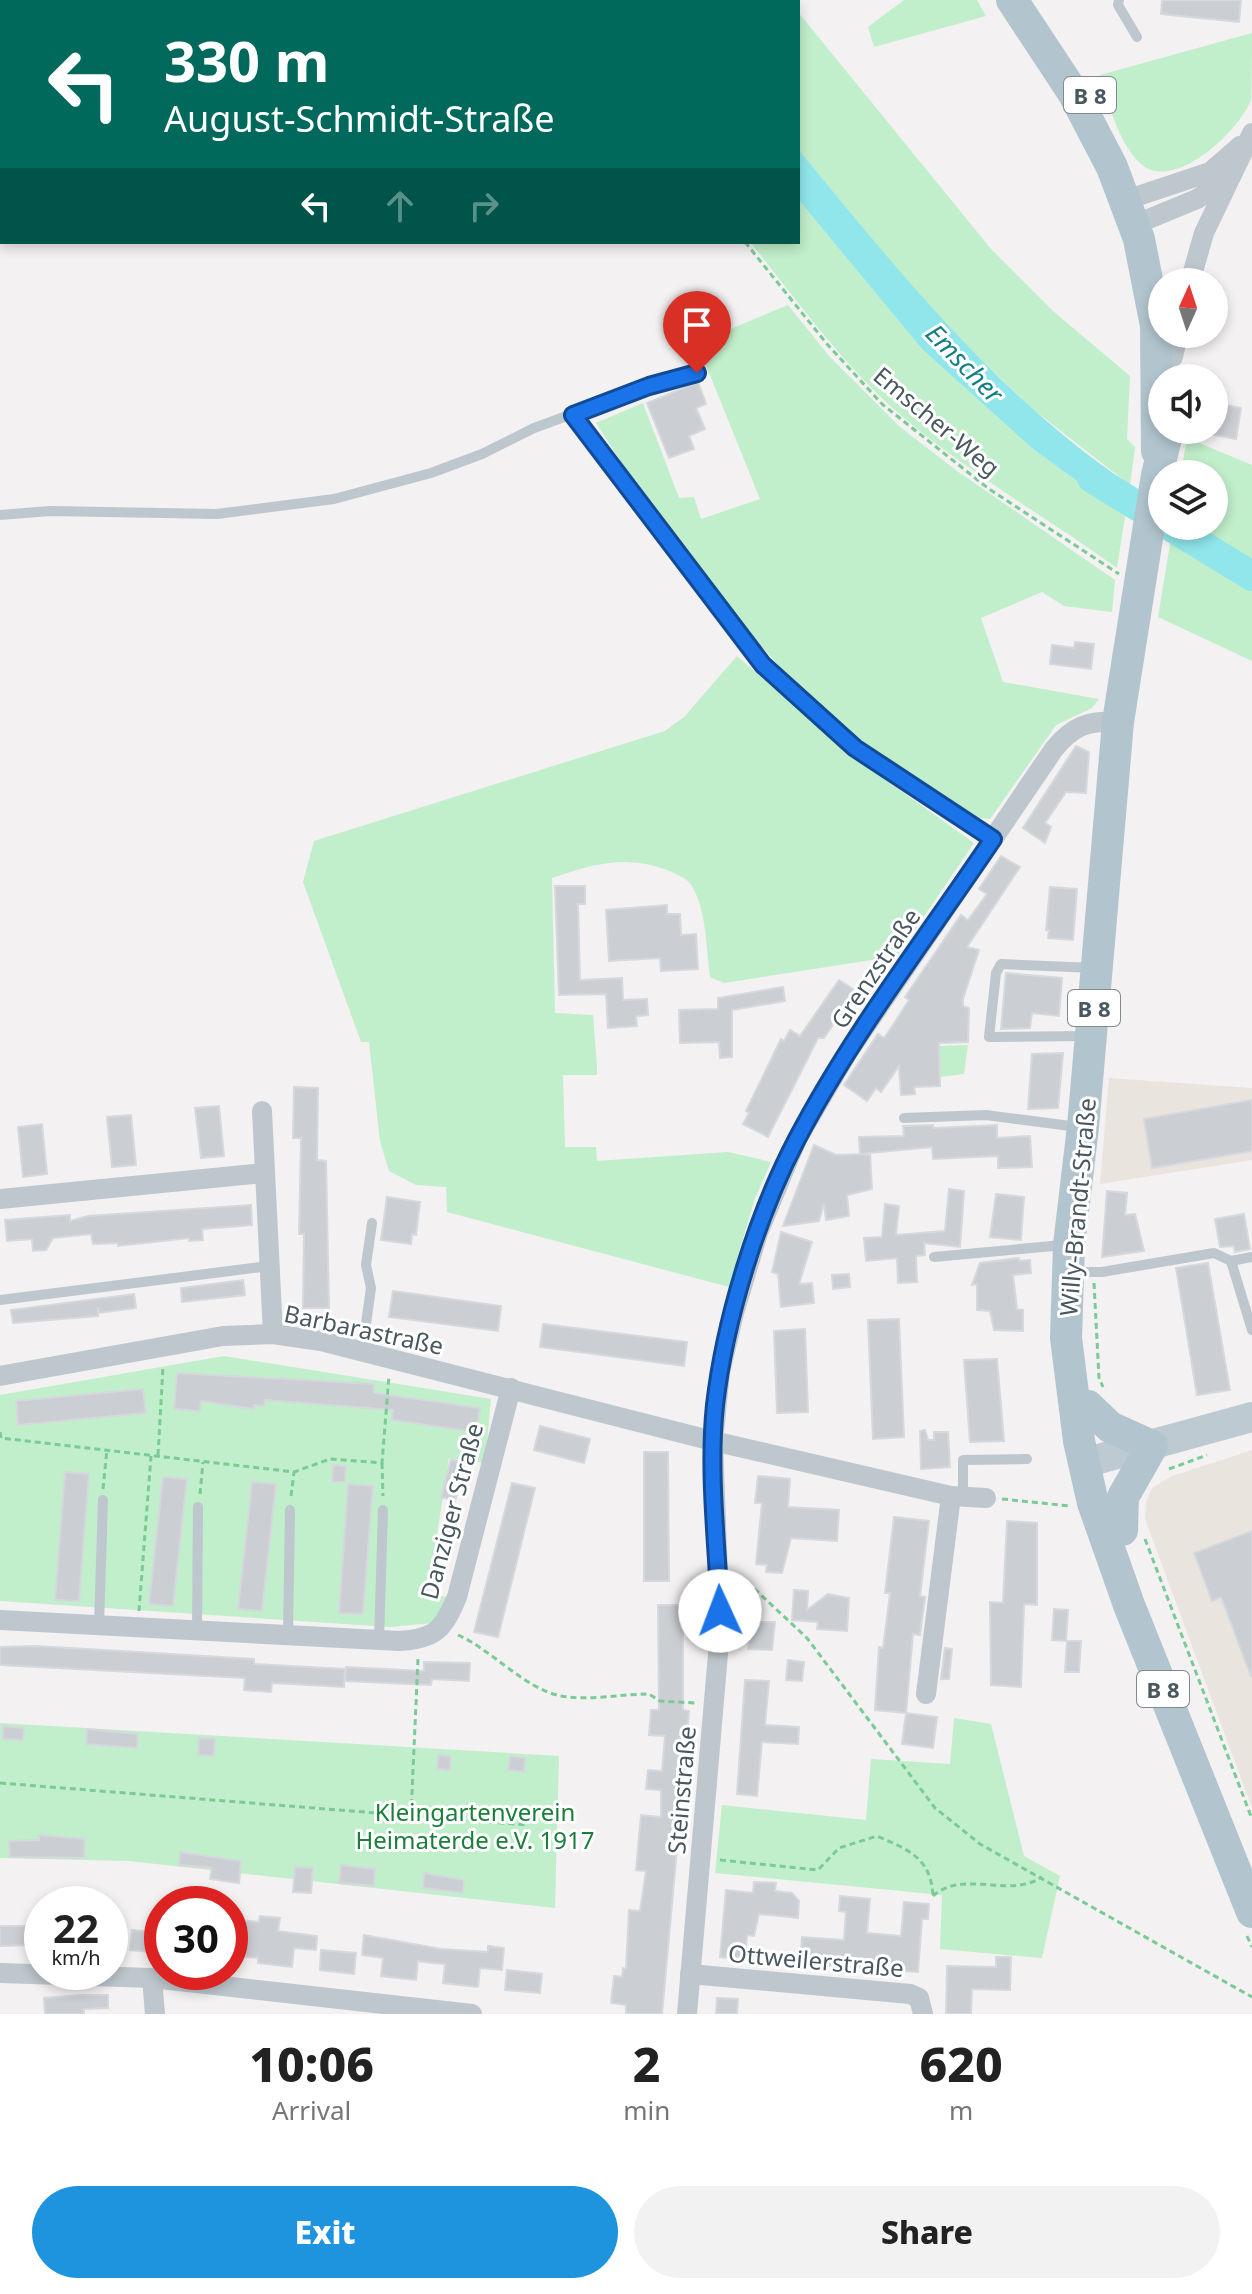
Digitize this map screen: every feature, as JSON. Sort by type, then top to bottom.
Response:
[{"type":"main road","name":"Willy-Brandt-Straße","points":[[1012,0],[1074,94],[1136,210],[1156,326],[1157,460]]},
{"type":"main road","name":"Willy-Brandt-Straße","points":[[1032,0],[1098,110],[1159,268]]},
{"type":"main road","name":"Willy-Brandt-Straße","points":[[1148,536],[1118,722],[1066,1338],[1091,1462],[1107,1497],[1132,1530],[1252,1867]]},
{"type":"main road","name":"B 8","points":[[1073,1263],[1088,1406]]},
{"type":"main road","name":"Willy-Brandt-Straße","points":[[1088,1406],[1093,1503],[1249,1921]]},
{"type":"main road","points":[[1088,1406],[1104,1424],[1156,1459]]},
{"type":"main road","points":[[1091,1462],[1156,1459],[1252,1417]]},
{"type":"main road","points":[[1132,1530],[1123,1497],[1156,1459]]},
{"type":"street","points":[[1136,210],[1210,172],[1250,135]]},
{"type":"street","points":[[1194,268],[1204,233],[1250,135]]},
{"type":"street","points":[[1136,210],[1197,199],[1228,179]]},
{"type":"street","name":"Grenzstraße","points":[[718,1571],[713,1441],[720,1372],[758,1233],[797,1139],[848,1052],[1070,730],[1095,722],[1118,722]]},
{"type":"street","points":[[262,1111],[273,1334]]},
{"type":"street","points":[[0,1199],[264,1173]]},
{"type":"street","name":"Barbarastraße","points":[[0,1376],[223,1336],[273,1334],[511,1388],[713,1441]]},
{"type":"street","name":"Danziger Straße","points":[[0,1620],[416,1640],[447,1622],[457,1597],[511,1388]]},
{"type":"street","points":[[713,1441],[957,1496],[986,1498]]},
{"type":"street","points":[[926,1694],[957,1496]]},
{"type":"street","name":"Steinstraße","points":[[687,2014],[715,1705],[720,1631],[718,1571]]},
{"type":"street","points":[[0,1973],[144,1978]]},
{"type":"street","name":"Ottweilerstraße","points":[[690,1974],[910,1994],[919,1998],[923,2014]]},
{"type":"street","points":[[153,1990],[155,2014]]},
{"type":"street","points":[[248,1990],[400,2009],[472,2014]]},
{"type":"lane","points":[[1119,0],[1118,5],[1137,37]]},
{"type":"lane","points":[[0,515],[50,511],[217,514],[334,499],[431,473],[482,454],[534,428],[649,386],[697,373]]},
{"type":"lane","points":[[573,415],[763,665],[855,748],[993,839]]},
{"type":"lane","points":[[1091,1036],[989,1037],[996,973],[1001,964],[1097,968]]},
{"type":"lane","points":[[904,1118],[986,1115],[1083,1127]]},
{"type":"lane","points":[[362,1352],[371,1288],[366,1265],[372,1223]]},
{"type":"lane","points":[[934,1257],[1073,1263],[1102,1272],[1214,1253],[1231,1261],[1252,1257]]},
{"type":"lane","points":[[1231,1261],[1252,1330]]},
{"type":"lane","points":[[0,1300],[269,1266]]},
{"type":"lane","points":[[957,1496],[963,1460],[1027,1459]]},
{"type":"lane","points":[[99,1625],[103,1500]]},
{"type":"lane","points":[[197,1630],[198,1507]]},
{"type":"lane","points":[[288,1635],[290,1510]]},
{"type":"lane","name":"Danziger Straße","points":[[379,1640],[383,1510]]},
{"type":"path","name":"Emscher-Weg","points":[[747,244],[827,344],[882,404],[989,489],[1142,576]]},
{"type":"path","points":[[158,1456],[164,1347]]},
{"type":"path","points":[[383,1510],[382,1463],[390,1359]]},
{"type":"path","points":[[0,1432],[1,1438],[294,1472],[330,1459],[382,1463]]},
{"type":"path","points":[[103,1500],[107,1449]]},
{"type":"path","points":[[1156,1459],[1211,1454]]},
{"type":"path","points":[[138,1627],[151,1456]]},
{"type":"path","points":[[198,1507],[203,1462]]},
{"type":"path","points":[[290,1510],[294,1472]]},
{"type":"path","points":[[986,1498],[1079,1506]]},
{"type":"path","points":[[1132,1530],[1252,1819]]},
{"type":"path","points":[[747,1582],[807,1638],[935,1808],[980,1844],[1252,1997]]},
{"type":"path","points":[[440,1628],[485,1647],[509,1670],[560,1696],[649,1694],[660,1701],[715,1705]]},
{"type":"path","points":[[411,1815],[419,1672]]},
{"type":"path","points":[[0,1783],[527,1825]]},
{"type":"path","points":[[701,1858],[818,1870],[839,1848],[877,1836],[914,1852],[932,1877],[933,1896],[952,1884],[1028,1886],[1042,1877]]},
{"type":"path","points":[[1249,1921],[1252,1947]]},
{"type":"shaded area","points":[[1109,1078],[1252,1088],[1252,1160],[1100,1184]]},
{"type":"shaded area","points":[[1252,1450],[1252,1808],[1145,1519],[1146,1502],[1152,1488],[1172,1476]]},
{"type":"green space","points":[[904,0],[977,0],[986,16],[874,47],[868,27]]},
{"type":"green space","points":[[800,14],[991,249],[1053,311],[1130,376],[1127,439],[1135,447],[1130,485],[1034,410],[959,339],[908,284],[800,151]]},
{"type":"green space","points":[[1252,33],[1251,100],[1233,127],[1220,142],[1187,165],[1170,171],[1155,171],[1141,164],[1120,134],[1100,75]]},
{"type":"green space","points":[[800,201],[922,349],[1033,449],[1125,516],[1117,568],[981,476],[903,417],[861,377],[752,244],[800,244]]},
{"type":"green space","points":[[788,305],[829,356],[900,427],[957,471],[1115,580],[1112,612],[1064,606],[1042,592],[981,618],[1003,682],[1099,699],[1092,708],[1056,725],[990,819],[979,818],[891,764],[812,702],[742,625],[631,477],[596,423],[643,403],[679,498],[694,497],[701,519],[760,499],[697,343]]},
{"type":"green space","points":[[1186,444],[1201,444],[1252,465],[1252,661],[1158,617],[1171,540],[1228,540],[1228,460],[1183,460]]},
{"type":"green space","points":[[737,656],[848,753],[974,843],[897,956],[724,983],[710,977],[701,907],[692,886],[684,878],[656,866],[626,862],[583,868],[552,878],[555,1013],[593,1015],[597,1067],[597,1075],[563,1075],[565,1147],[596,1147],[597,1161],[728,1152],[771,1162],[754,1201],[729,1287],[447,1212],[446,1187],[416,1185],[389,1171],[380,1141],[369,1042],[361,1042],[303,882],[314,841],[665,731],[684,717]]},
{"type":"green space","points":[[968,1045],[964,1074],[940,1077],[939,1046]]},
{"type":"green space","points":[[224,1356],[491,1399],[485,1463],[449,1458],[428,1592],[449,1598],[433,1623],[390,1627],[0,1601],[0,1395]]},
{"type":"green space","points":[[954,1718],[991,1724],[1024,1856],[1060,1876],[1042,1958],[940,1949],[942,1895],[715,1873],[722,1805],[866,1820],[871,1759],[950,1764]]},
{"type":"green space","name":"Kleingartenverein Heimaterde e.V. 1917","points":[[0,1723],[559,1756],[555,1908],[129,1861],[0,1858]]},
{"type":"water","points":[[800,151],[912,285],[993,372],[1082,450],[1130,485],[1125,516],[1033,449],[922,349],[800,201]]},
{"type":"building","points":[[1162,0],[1241,0],[1239,22],[1161,14]]},
{"type":"building","points":[[698,382],[706,404],[696,408],[705,429],[689,436],[694,449],[669,458],[647,403]]},
{"type":"building","points":[[1228,406],[1241,408],[1236,439],[1228,438]]},
{"type":"building","points":[[1075,642],[1094,644],[1091,669],[1050,664],[1052,645],[1074,648]]},
{"type":"building","points":[[1076,746],[1089,752],[1086,793],[1066,792],[1045,823],[1051,827],[1045,843],[1023,828]]},
{"type":"building","points":[[1001,856],[1020,867],[967,947],[979,950],[963,999],[963,1006],[969,1008],[968,1042],[939,1043],[940,1086],[914,1087],[915,1094],[901,1095],[899,1066],[881,1092],[876,1088],[867,1101],[844,1085],[878,1034],[884,1038],[891,1028],[909,1000],[905,997],[961,915],[968,920],[987,894],[979,889]]},
{"type":"building","points":[[555,886],[585,886],[585,904],[578,904],[580,980],[622,978],[623,1000],[647,999],[648,1015],[636,1016],[637,1026],[608,1028],[606,994],[559,995]]},
{"type":"building","points":[[1050,887],[1077,889],[1073,940],[1048,938]]},
{"type":"building","points":[[667,905],[667,914],[680,914],[681,935],[696,934],[698,969],[661,971],[660,958],[609,961],[606,910]]},
{"type":"building","points":[[1006,973],[1062,978],[1059,1016],[1032,1013],[1030,1028],[1001,1029]]},
{"type":"building","points":[[839,980],[856,991],[824,1038],[818,1038],[768,1137],[743,1124],[749,1113],[746,1111],[781,1039],[784,1041],[790,1030],[800,1036]]},
{"type":"building","points":[[783,987],[785,1001],[732,1010],[732,1057],[720,1058],[719,1042],[680,1043],[679,1010],[718,1009],[718,998]]},
{"type":"building","points":[[1063,1053],[1058,1108],[1028,1109],[1032,1054]]},
{"type":"building","points":[[294,1087],[318,1088],[317,1160],[326,1161],[329,1308],[303,1308],[304,1234],[299,1234],[301,1138],[293,1138]]},
{"type":"building","points":[[1252,1100],[1252,1151],[1152,1168],[1144,1119]]},
{"type":"building","points":[[219,1106],[224,1156],[201,1158],[195,1108]]},
{"type":"building","points":[[131,1115],[136,1165],[112,1167],[107,1117]]},
{"type":"building","points":[[42,1124],[47,1174],[23,1177],[18,1127]]},
{"type":"building","points":[[933,1125],[933,1128],[997,1125],[997,1138],[1030,1136],[1032,1167],[998,1168],[998,1156],[933,1159],[932,1147],[860,1154],[859,1137],[904,1136],[903,1126]]},
{"type":"building","points":[[814,1145],[836,1155],[870,1154],[872,1189],[847,1195],[849,1216],[826,1220],[824,1203],[819,1221],[783,1226]]},
{"type":"building","points":[[949,1189],[964,1191],[960,1247],[924,1243],[925,1255],[916,1256],[917,1282],[898,1283],[897,1258],[866,1261],[864,1238],[882,1237],[885,1204],[899,1206],[896,1235],[945,1231]]},
{"type":"building","points":[[1107,1191],[1127,1193],[1125,1215],[1135,1214],[1144,1251],[1102,1257]]},
{"type":"building","points":[[996,1194],[1024,1197],[1021,1240],[990,1237]]},
{"type":"building","points":[[387,1197],[420,1202],[416,1235],[412,1234],[411,1244],[381,1240]]},
{"type":"building","points":[[251,1205],[252,1225],[202,1229],[203,1240],[189,1241],[189,1238],[118,1246],[118,1243],[93,1244],[91,1234],[53,1238],[46,1250],[33,1251],[32,1239],[7,1241],[5,1220],[70,1215],[70,1221],[88,1216]]},
{"type":"building","points":[[1244,1214],[1250,1249],[1235,1252],[1234,1246],[1220,1247],[1215,1219]]},
{"type":"building","points":[[781,1232],[812,1242],[799,1284],[812,1283],[814,1303],[781,1307],[778,1274],[772,1272]]},
{"type":"building","points":[[1019,1258],[1019,1261],[1030,1260],[1031,1273],[1013,1275],[1017,1309],[1023,1310],[1023,1331],[994,1330],[990,1311],[977,1310],[977,1284],[972,1285],[980,1263]]},
{"type":"building","points":[[1208,1263],[1230,1390],[1197,1395],[1176,1268]]},
{"type":"building","points":[[849,1274],[850,1287],[833,1289],[832,1275]]},
{"type":"building","points":[[243,1280],[245,1295],[182,1302],[181,1288]]},
{"type":"building","points":[[393,1291],[501,1306],[498,1331],[389,1317]]},
{"type":"building","points":[[134,1294],[136,1308],[99,1313],[98,1307],[98,1316],[13,1323],[11,1310]]},
{"type":"building","points":[[899,1319],[904,1437],[873,1439],[868,1320]]},
{"type":"building","points":[[543,1324],[687,1342],[684,1366],[540,1347]]},
{"type":"building","points":[[805,1329],[808,1412],[777,1413],[774,1331]]},
{"type":"building","points":[[997,1359],[1004,1441],[970,1442],[964,1360]]},
{"type":"building","points":[[177,1373],[374,1384],[374,1393],[480,1408],[476,1432],[392,1420],[393,1410],[265,1400],[264,1406],[254,1405],[254,1409],[201,1401],[200,1411],[174,1409]]},
{"type":"building","points":[[143,1389],[146,1413],[18,1425],[16,1401]]},
{"type":"building","points":[[540,1426],[590,1439],[584,1463],[534,1450]]},
{"type":"building","points":[[925,1430],[928,1440],[934,1440],[934,1432],[948,1432],[950,1467],[921,1469],[920,1431]]},
{"type":"building","points":[[644,1452],[668,1452],[669,1581],[644,1581]]},
{"type":"building","points":[[451,1459],[465,1463],[455,1501],[441,1497]]},
{"type":"building","points":[[333,1465],[346,1466],[345,1482],[332,1482]]},
{"type":"building","points":[[65,1472],[89,1474],[79,1601],[55,1600]]},
{"type":"building","points":[[758,1476],[790,1479],[788,1507],[839,1510],[837,1541],[791,1538],[782,1573],[766,1572],[767,1565],[756,1564],[762,1503],[755,1503]]},
{"type":"building","points":[[163,1477],[187,1479],[173,1606],[149,1604]]},
{"type":"building","points":[[252,1482],[276,1484],[262,1611],[238,1609]]},
{"type":"building","points":[[512,1483],[535,1488],[498,1637],[474,1632]]},
{"type":"building","points":[[348,1484],[373,1486],[363,1614],[339,1613]]},
{"type":"building","points":[[894,1517],[929,1521],[920,1596],[925,1597],[920,1635],[913,1634],[906,1713],[875,1710],[879,1647],[883,1648],[890,1593],[885,1593]]},
{"type":"building","points":[[1007,1521],[1037,1523],[1037,1605],[1024,1604],[1021,1687],[991,1685],[990,1602],[1003,1603]]},
{"type":"building","points":[[1252,1531],[1251,1676],[1221,1597],[1212,1601],[1194,1553]]},
{"type":"building","points":[[794,1590],[808,1591],[807,1610],[828,1594],[849,1598],[847,1631],[817,1629],[818,1622],[792,1620]]},
{"type":"building","points":[[658,1605],[683,1605],[683,1710],[689,1711],[687,1738],[662,2014],[626,2014],[626,2005],[611,2003],[614,1976],[622,1977],[623,1968],[626,1969],[629,1910],[640,1911],[646,1871],[636,1870],[641,1815],[661,1817],[661,1790],[646,1789],[648,1770],[662,1771],[665,1736],[649,1735],[651,1710],[659,1710]]},
{"type":"building","points":[[1054,1609],[1068,1610],[1066,1641],[1052,1640]]},
{"type":"building","points":[[751,1622],[775,1622],[772,1650],[748,1649]]},
{"type":"building","points":[[1067,1641],[1081,1641],[1079,1672],[1065,1672]]},
{"type":"building","points":[[36,1646],[254,1659],[254,1664],[345,1669],[344,1687],[272,1683],[271,1692],[244,1690],[245,1678],[0,1665],[0,1647]]},
{"type":"building","points":[[945,1648],[952,1649],[949,1679],[941,1679]]},
{"type":"building","points":[[788,1660],[804,1662],[802,1681],[786,1680]]},
{"type":"building","points":[[424,1662],[470,1663],[469,1681],[432,1679],[431,1685],[345,1681],[346,1667],[424,1671]]},
{"type":"building","points":[[745,1680],[769,1681],[765,1725],[799,1727],[798,1744],[762,1742],[757,1796],[737,1794]]},
{"type":"building","points":[[906,1713],[937,1717],[933,1748],[902,1744]]},
{"type":"building","points":[[3,1726],[24,1728],[23,1740],[3,1739]]},
{"type":"building","points":[[87,1729],[138,1734],[137,1748],[86,1744]]},
{"type":"building","points":[[199,1738],[215,1739],[214,1756],[198,1755]]},
{"type":"building","points":[[438,1755],[451,1756],[450,1770],[437,1769]]},
{"type":"building","points":[[510,1756],[525,1758],[524,1772],[508,1770]]},
{"type":"building","points":[[39,1835],[85,1839],[84,1858],[10,1857],[9,1841],[39,1840]]},
{"type":"building","points":[[180,1852],[241,1861],[239,1883],[210,1879],[212,1868],[179,1865]]},
{"type":"building","points":[[341,1865],[375,1869],[374,1886],[339,1883]]},
{"type":"building","points":[[295,1867],[313,1868],[311,1893],[293,1892]]},
{"type":"building","points":[[424,1873],[464,1880],[463,1893],[423,1888]]},
{"type":"building","points":[[754,1882],[776,1883],[775,1891],[792,1893],[799,1901],[798,1918],[759,1914],[754,1936],[747,1935],[745,1959],[720,1957],[726,1890],[753,1893]]},
{"type":"building","points":[[840,1896],[870,1899],[867,1933],[901,1936],[904,1902],[929,1904],[928,1919],[922,1919],[918,1972],[800,1964],[802,1937],[844,1940],[846,1912],[839,1911]]},
{"type":"building","points":[[260,1916],[280,1918],[278,1931],[317,1936],[316,1950],[294,1948],[292,1967],[258,1963],[258,1958],[248,1957],[248,1921],[259,1922]]},
{"type":"building","points":[[0,1926],[24,1926],[24,1945],[0,1946]]},
{"type":"building","points":[[132,1930],[144,1931],[144,1951],[130,1950]]},
{"type":"building","points":[[364,1935],[441,1949],[488,1952],[488,1946],[504,1948],[502,1970],[480,1968],[478,1987],[443,1983],[445,1964],[418,1961],[416,1980],[381,1976],[383,1958],[362,1955]]},
{"type":"building","points":[[321,1950],[356,1953],[354,1974],[320,1970]]},
{"type":"building","points":[[996,1957],[1011,1957],[1010,1990],[972,1989],[971,2014],[946,2014],[947,1966],[996,1967]]},
{"type":"building","points":[[507,1970],[542,1974],[540,1993],[505,1990]]},
{"type":"building","points":[[108,1995],[108,2008],[84,2009],[84,2014],[45,2014],[44,1998]]},
{"type":"building","points":[[717,1998],[738,1999],[737,2014],[716,2014]]},
{"type":"waterway","name":"Emscher","points":[[1092,478],[1148,512]]},
{"type":"waterway","name":"Emscher","points":[[1193,540],[1252,576]]},
{"type":"route","points":[[697,373],[649,386],[573,415],[763,665],[855,748],[993,839],[848,1052],[797,1139],[758,1233],[734,1313],[715,1406],[713,1472],[720,1611]]}]
